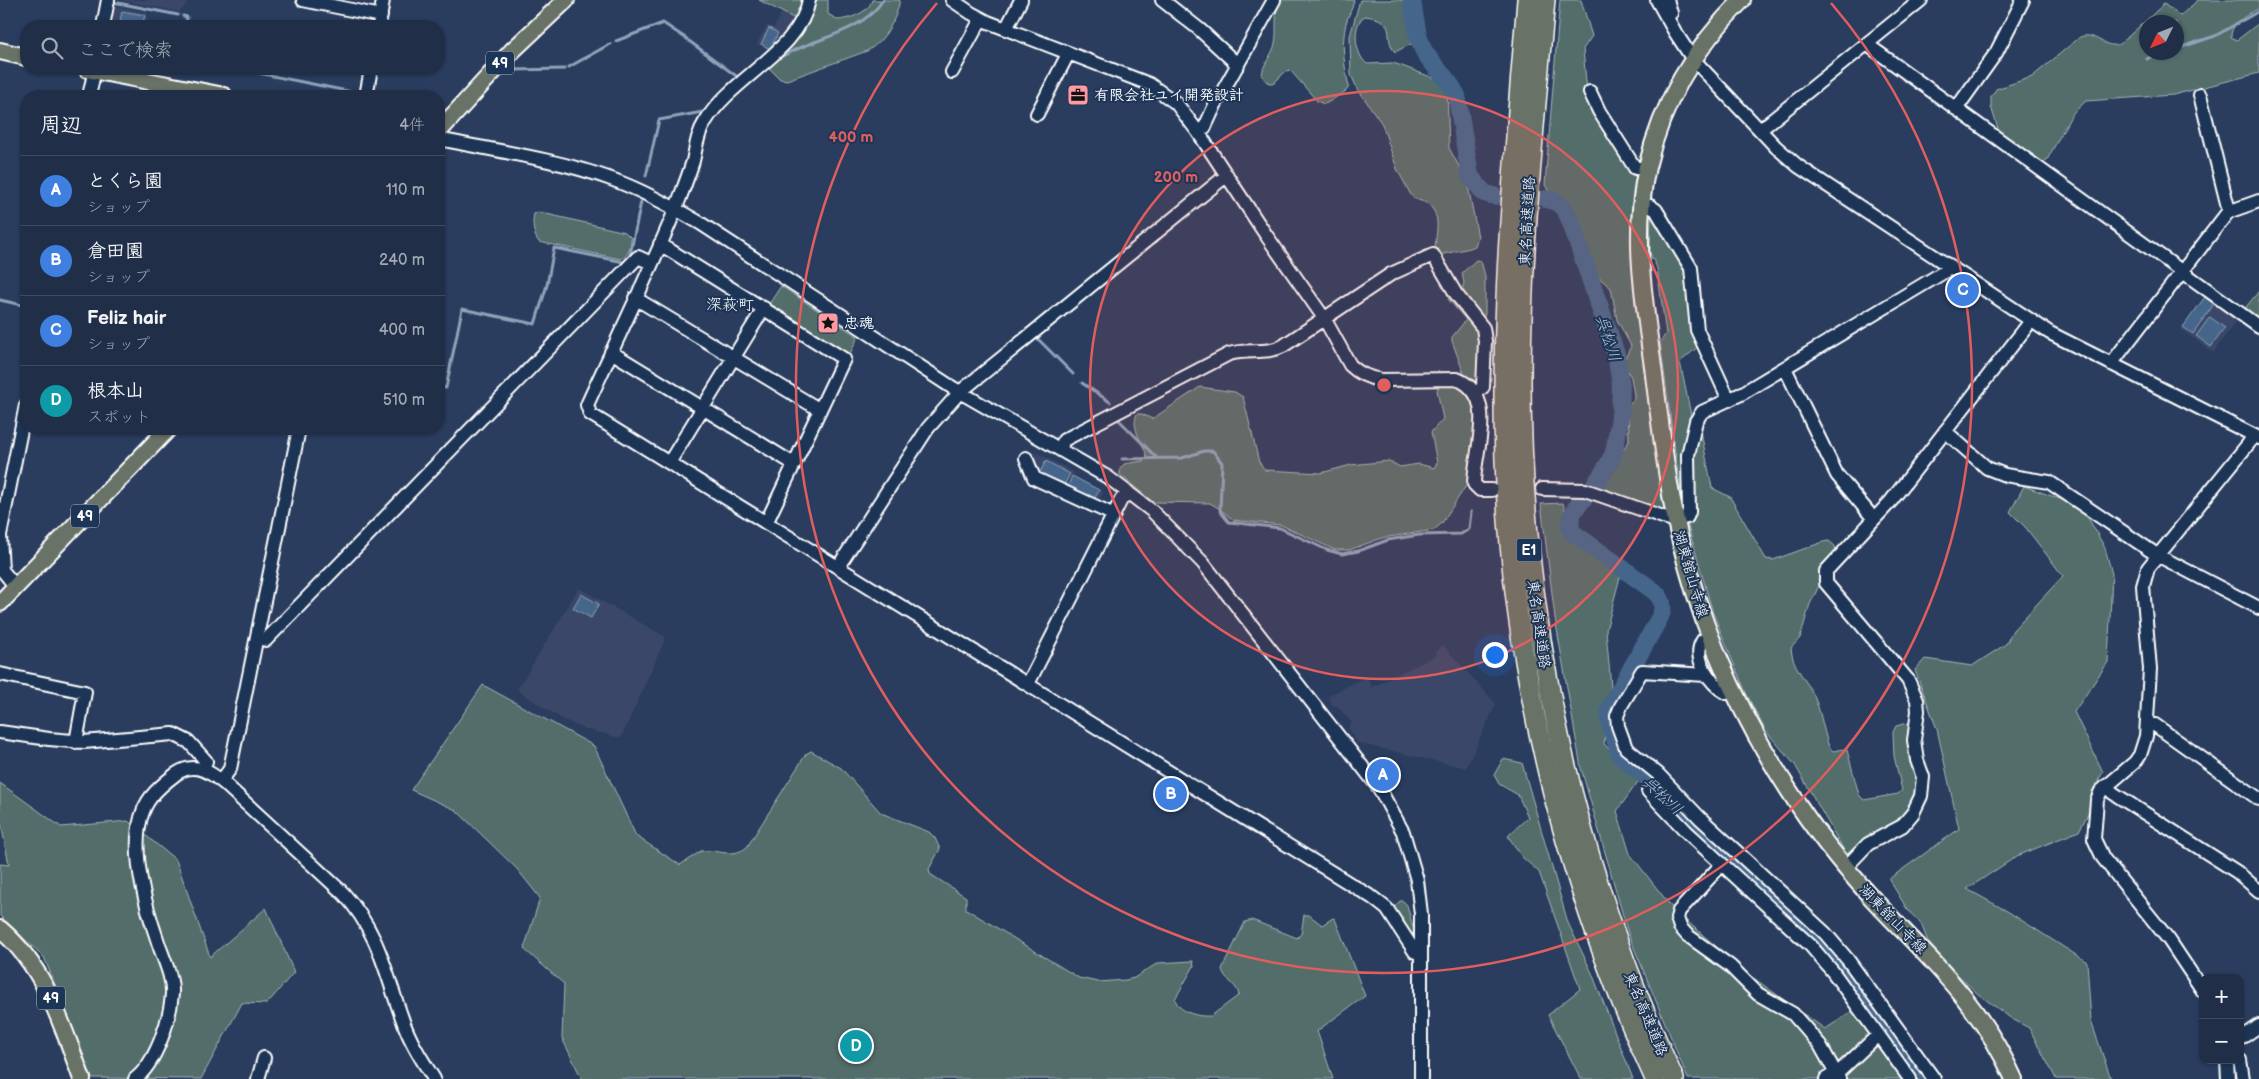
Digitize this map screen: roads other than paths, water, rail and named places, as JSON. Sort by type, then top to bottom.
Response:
[{"type":"highway","name":"東名高速道路","points":[[1527,0],[1507,270],[1504,381],[1508,520],[1514,581],[1524,653],[1540,735],[1582,898],[1605,963],[1655,1079]]},
{"type":"highway","name":"東名高速道路","points":[[1544,0],[1530,179],[1521,380],[1522,459],[1532,576],[1542,650],[1557,730],[1578,817],[1600,892],[1622,956],[1649,1025],[1674,1079]]},
{"type":"main road","name":"湖東舘山寺線","points":[[1742,0],[1713,31],[1692,58],[1666,110],[1647,168],[1641,206],[1639,245],[1642,284],[1666,468],[1676,520],[1690,574],[1710,637],[1756,736],[1790,793],[1846,868],[1941,968],[1966,998],[1989,1030],[2014,1079]]},
{"type":"main road","name":"49","points":[[445,124],[513,50],[564,1]]},
{"type":"main road","points":[[0,51],[20,56]]},
{"type":"main road","points":[[121,75],[195,90]]},
{"type":"main road","name":"49","points":[[0,602],[162,435]]},
{"type":"main road","name":"49","points":[[0,929],[26,955],[42,979],[82,1079]]},
{"type":"street","points":[[104,20],[108,0]]},
{"type":"street","points":[[303,0],[376,20]]},
{"type":"street","points":[[380,20],[384,0]]},
{"type":"street","points":[[809,0],[804,17],[790,38],[747,76],[706,120],[675,209],[587,405],[590,414],[1373,898],[1387,909],[1415,952],[1421,952]]},
{"type":"street","points":[[952,0],[981,19],[1159,89],[1176,103],[1198,132],[1266,236],[1324,318],[1350,365],[1364,376],[1381,380],[1449,378],[1464,382],[1476,393],[1482,408],[1474,484],[1480,490],[1492,490]]},
{"type":"street","points":[[1006,29],[1021,0]]},
{"type":"street","points":[[1162,0],[1199,29],[1238,65]]},
{"type":"street","points":[[1198,132],[1205,127],[1274,0]]},
{"type":"street","points":[[1656,0],[1692,58],[1783,154],[1798,166],[2058,338],[2256,437],[2249,443],[2148,568],[2143,586],[2150,668],[2147,724],[2140,755],[2128,769],[2106,786],[2097,800],[2093,828],[2097,849],[2169,940],[2199,985]]},
{"type":"street","points":[[1666,16],[1671,13],[1667,0]]},
{"type":"street","points":[[1760,130],[1921,0]]},
{"type":"street","points":[[1956,109],[1996,53],[2023,0]]},
{"type":"street","points":[[952,72],[981,19]]},
{"type":"street","points":[[1868,43],[1872,48],[2259,327]]},
{"type":"street","points":[[1037,114],[1068,54]]},
{"type":"street","points":[[89,90],[91,75]]},
{"type":"street","points":[[367,90],[370,75]]},
{"type":"street","points":[[1590,92],[1599,111],[1635,168],[1647,168]]},
{"type":"street","points":[[2200,95],[2229,211]]},
{"type":"street","points":[[445,141],[574,167],[630,186],[675,209],[960,392],[1093,468],[1128,492],[1166,523],[1203,563],[1369,775],[1388,802],[1403,832],[1418,880],[1421,914],[1420,1079]]},
{"type":"street","points":[[838,567],[928,428],[960,392],[1226,176]]},
{"type":"street","points":[[2111,364],[2229,211],[2259,201]]},
{"type":"street","points":[[1641,206],[1650,206],[1656,210],[1687,259],[1693,278],[1697,330],[1729,400]]},
{"type":"street","points":[[660,244],[844,359],[769,517]]},
{"type":"street","points":[[1060,448],[1064,440],[1229,354],[1240,351],[1277,349],[1391,274],[1433,256],[1456,294],[1480,322],[1486,325],[1483,387],[1476,393]]},
{"type":"street","points":[[257,638],[266,640],[638,258],[651,263]]},
{"type":"street","points":[[1542,489],[1585,490],[1676,520],[1688,515],[1688,455],[1698,416],[1707,409],[1729,400],[1784,368],[1944,272],[1949,265]]},
{"type":"street","points":[[635,298],[820,410]]},
{"type":"street","points":[[672,458],[764,308]]},
{"type":"street","points":[[1846,868],[1868,844],[1895,830],[1908,820],[1921,796],[1923,777],[1914,750],[1918,711],[1913,690],[1908,680],[1826,583],[1826,572],[1874,519],[1946,431],[2031,321]]},
{"type":"street","points":[[611,352],[794,464]]},
{"type":"street","points":[[1784,368],[1837,475],[1874,519]]},
{"type":"street","points":[[1946,431],[1987,468],[2005,475],[2049,482],[2157,555],[2259,608]]},
{"type":"street","points":[[16,587],[2,570],[0,535],[20,435]]},
{"type":"street","points":[[221,781],[230,769],[298,435]]},
{"type":"street","points":[[1026,458],[1034,478],[1114,515]]},
{"type":"street","points":[[1028,684],[1114,515],[1128,492]]},
{"type":"street","points":[[1710,637],[1703,640],[1700,649],[1706,675],[1718,688],[1726,693],[1733,690]]},
{"type":"street","points":[[1706,675],[1642,671],[1618,710],[1617,721],[1622,742],[1628,751],[1658,774],[1696,814],[1841,951],[1934,1079]]},
{"type":"street","points":[[0,674],[85,692],[76,742]]},
{"type":"street","points":[[2147,724],[2155,725],[2259,799]]},
{"type":"street","points":[[0,732],[76,742],[173,734],[189,742],[206,761],[204,769]]},
{"type":"street","points":[[134,1079],[156,1050],[164,1029],[172,993],[168,971],[149,918],[136,838],[150,798],[179,772],[196,767],[204,769],[221,781],[344,894],[365,920],[392,985],[402,1020],[419,1055],[434,1079]]},
{"type":"street","points":[[2106,786],[2113,793],[2237,872],[2259,891]]},
{"type":"street","points":[[1648,791],[1679,824],[1785,920],[1826,963],[1910,1079]]},
{"type":"street","points":[[1722,864],[1680,910],[1677,918],[1680,927],[1735,971],[1763,999],[1793,1014],[1816,1039],[1834,1077],[1878,1035]]},
{"type":"street","points":[[1785,920],[1797,908]]},
{"type":"street","points":[[2244,1037],[2259,1026]]},
{"type":"street","points":[[258,1079],[264,1058]]},
{"type":"street","points":[[2227,1064],[2228,1079]]},
{"type":"street","points":[[2241,1064],[2243,1079]]},
{"type":"waterway","points":[[774,61],[788,53],[847,29],[873,12],[883,0]]},
{"type":"waterway","name":"呉松川","points":[[1412,0],[1417,33],[1421,45],[1457,96],[1470,176],[1484,193],[1494,196]]},
{"type":"waterway","points":[[113,2],[178,15]]},
{"type":"waterway","points":[[2184,46],[2215,36],[2259,11]]},
{"type":"waterway","points":[[183,16],[187,17],[187,20]]},
{"type":"waterway","points":[[616,41],[663,23],[687,39]]},
{"type":"waterway","points":[[689,41],[739,78]]},
{"type":"waterway","points":[[569,67],[610,44]]},
{"type":"waterway","points":[[512,70],[565,69]]},
{"type":"waterway","points":[[268,75],[342,90]]},
{"type":"waterway","points":[[646,176],[659,120],[708,111]]},
{"type":"waterway","name":"呉松川","points":[[1546,199],[1555,201],[1561,206],[1570,220],[1616,354],[1621,385],[1620,417],[1614,453],[1593,487]]},
{"type":"waterway","points":[[445,388],[462,309],[535,324],[547,285],[554,248],[624,262],[630,255],[641,202]]},
{"type":"waterway","points":[[0,300],[20,305]]},
{"type":"waterway","points":[[1037,338],[1073,374]]},
{"type":"waterway","points":[[1082,383],[1110,402]]},
{"type":"waterway","points":[[1119,420],[1156,457]]},
{"type":"waterway","points":[[1122,459],[1182,458],[1204,451],[1213,451],[1222,463],[1220,511],[1229,522],[1280,528],[1327,550],[1342,554],[1358,551],[1388,540],[1419,535],[1461,534],[1469,529],[1471,512]]},
{"type":"waterway","name":"呉松川","points":[[1587,495],[1571,516],[1572,532],[1654,591],[1663,606],[1660,617],[1609,709],[1609,721],[1620,755],[1651,781],[1694,825],[1818,939],[1840,966],[1922,1079]]},
{"type":"place","name":"有限会社ユイ開発設計","points":[[1078,95]]},
{"type":"place","name":"Feliz hair","points":[[1963,290]]},
{"type":"place","name":"忠魂","points":[[828,323]]},
{"type":"place","name":"とくら園","points":[[1383,775]]},
{"type":"place","name":"倉田園","points":[[1171,794]]},
{"type":"place","name":"根本山","points":[[856,1046]]},
{"type":"district","name":"深萩町","points":[[730,304]]}]
